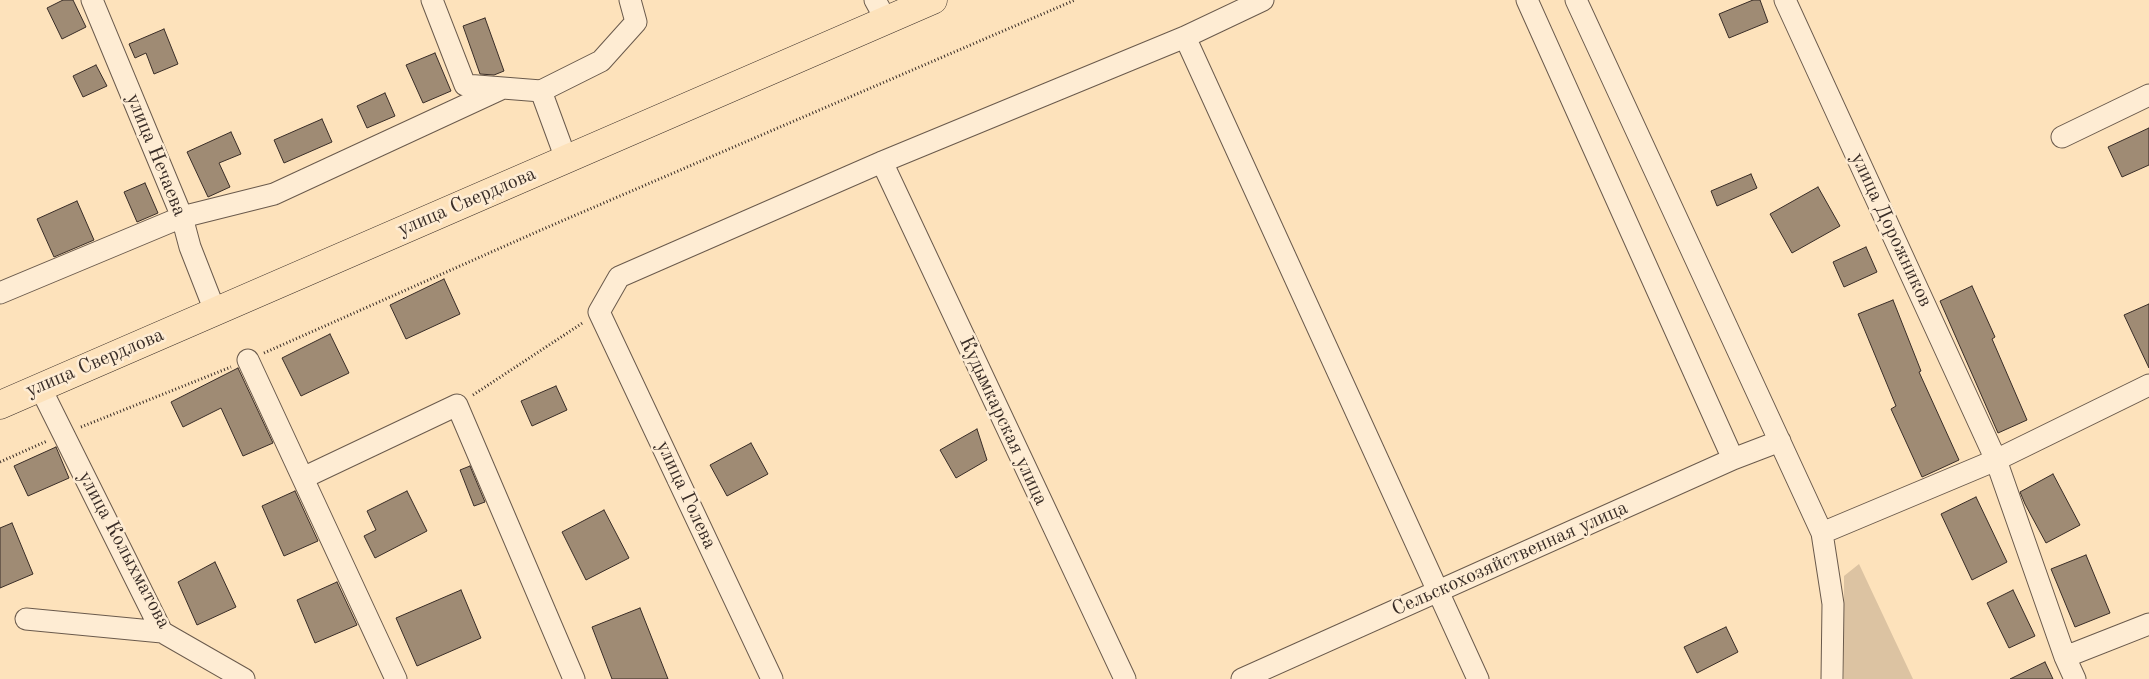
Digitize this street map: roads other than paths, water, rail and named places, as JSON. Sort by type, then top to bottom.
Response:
[{"type":"main road","name":"улица Свердлова","points":[[0,405],[566,159],[881,10],[933,0]]},
{"type":"street","name":"улица Нечаева","points":[[92,0],[182,217],[190,247],[215,312]]},
{"type":"street","points":[[432,0],[465,85],[542,92],[602,60],[636,22],[630,0]]},
{"type":"street","points":[[882,162],[1185,37],[1264,0]]},
{"type":"street","points":[[1527,0],[1733,459]]},
{"type":"street","points":[[1576,0],[1822,532],[1833,604],[1832,679]]},
{"type":"street","name":"улица Дорожников","points":[[1785,0],[1996,460],[2065,657],[2075,679]]},
{"type":"street","points":[[1185,37],[1478,679]]},
{"type":"street","points":[[0,292],[182,217],[274,194],[503,88]]},
{"type":"street","points":[[542,92],[566,159]]},
{"type":"street","points":[[2062,137],[2149,95]]},
{"type":"street","name":"улица Голева","points":[[772,679],[599,312],[618,277],[882,162]]},
{"type":"street","name":"Кудымкарская улица","points":[[882,162],[1125,679]]},
{"type":"street","points":[[248,360],[396,679]]},
{"type":"street","points":[[1822,532],[1996,460],[2149,385]]},
{"type":"street","name":"улица Колыхматова","points":[[40,387],[162,632],[241,678]]},
{"type":"street","points":[[303,478],[457,406],[574,679]]},
{"type":"street","name":"Сельскохозяйственная улица","points":[[1242,679],[1733,459],[1780,441]]},
{"type":"street","points":[[26,619],[162,632]]},
{"type":"street","points":[[2065,657],[2149,624]]}]
